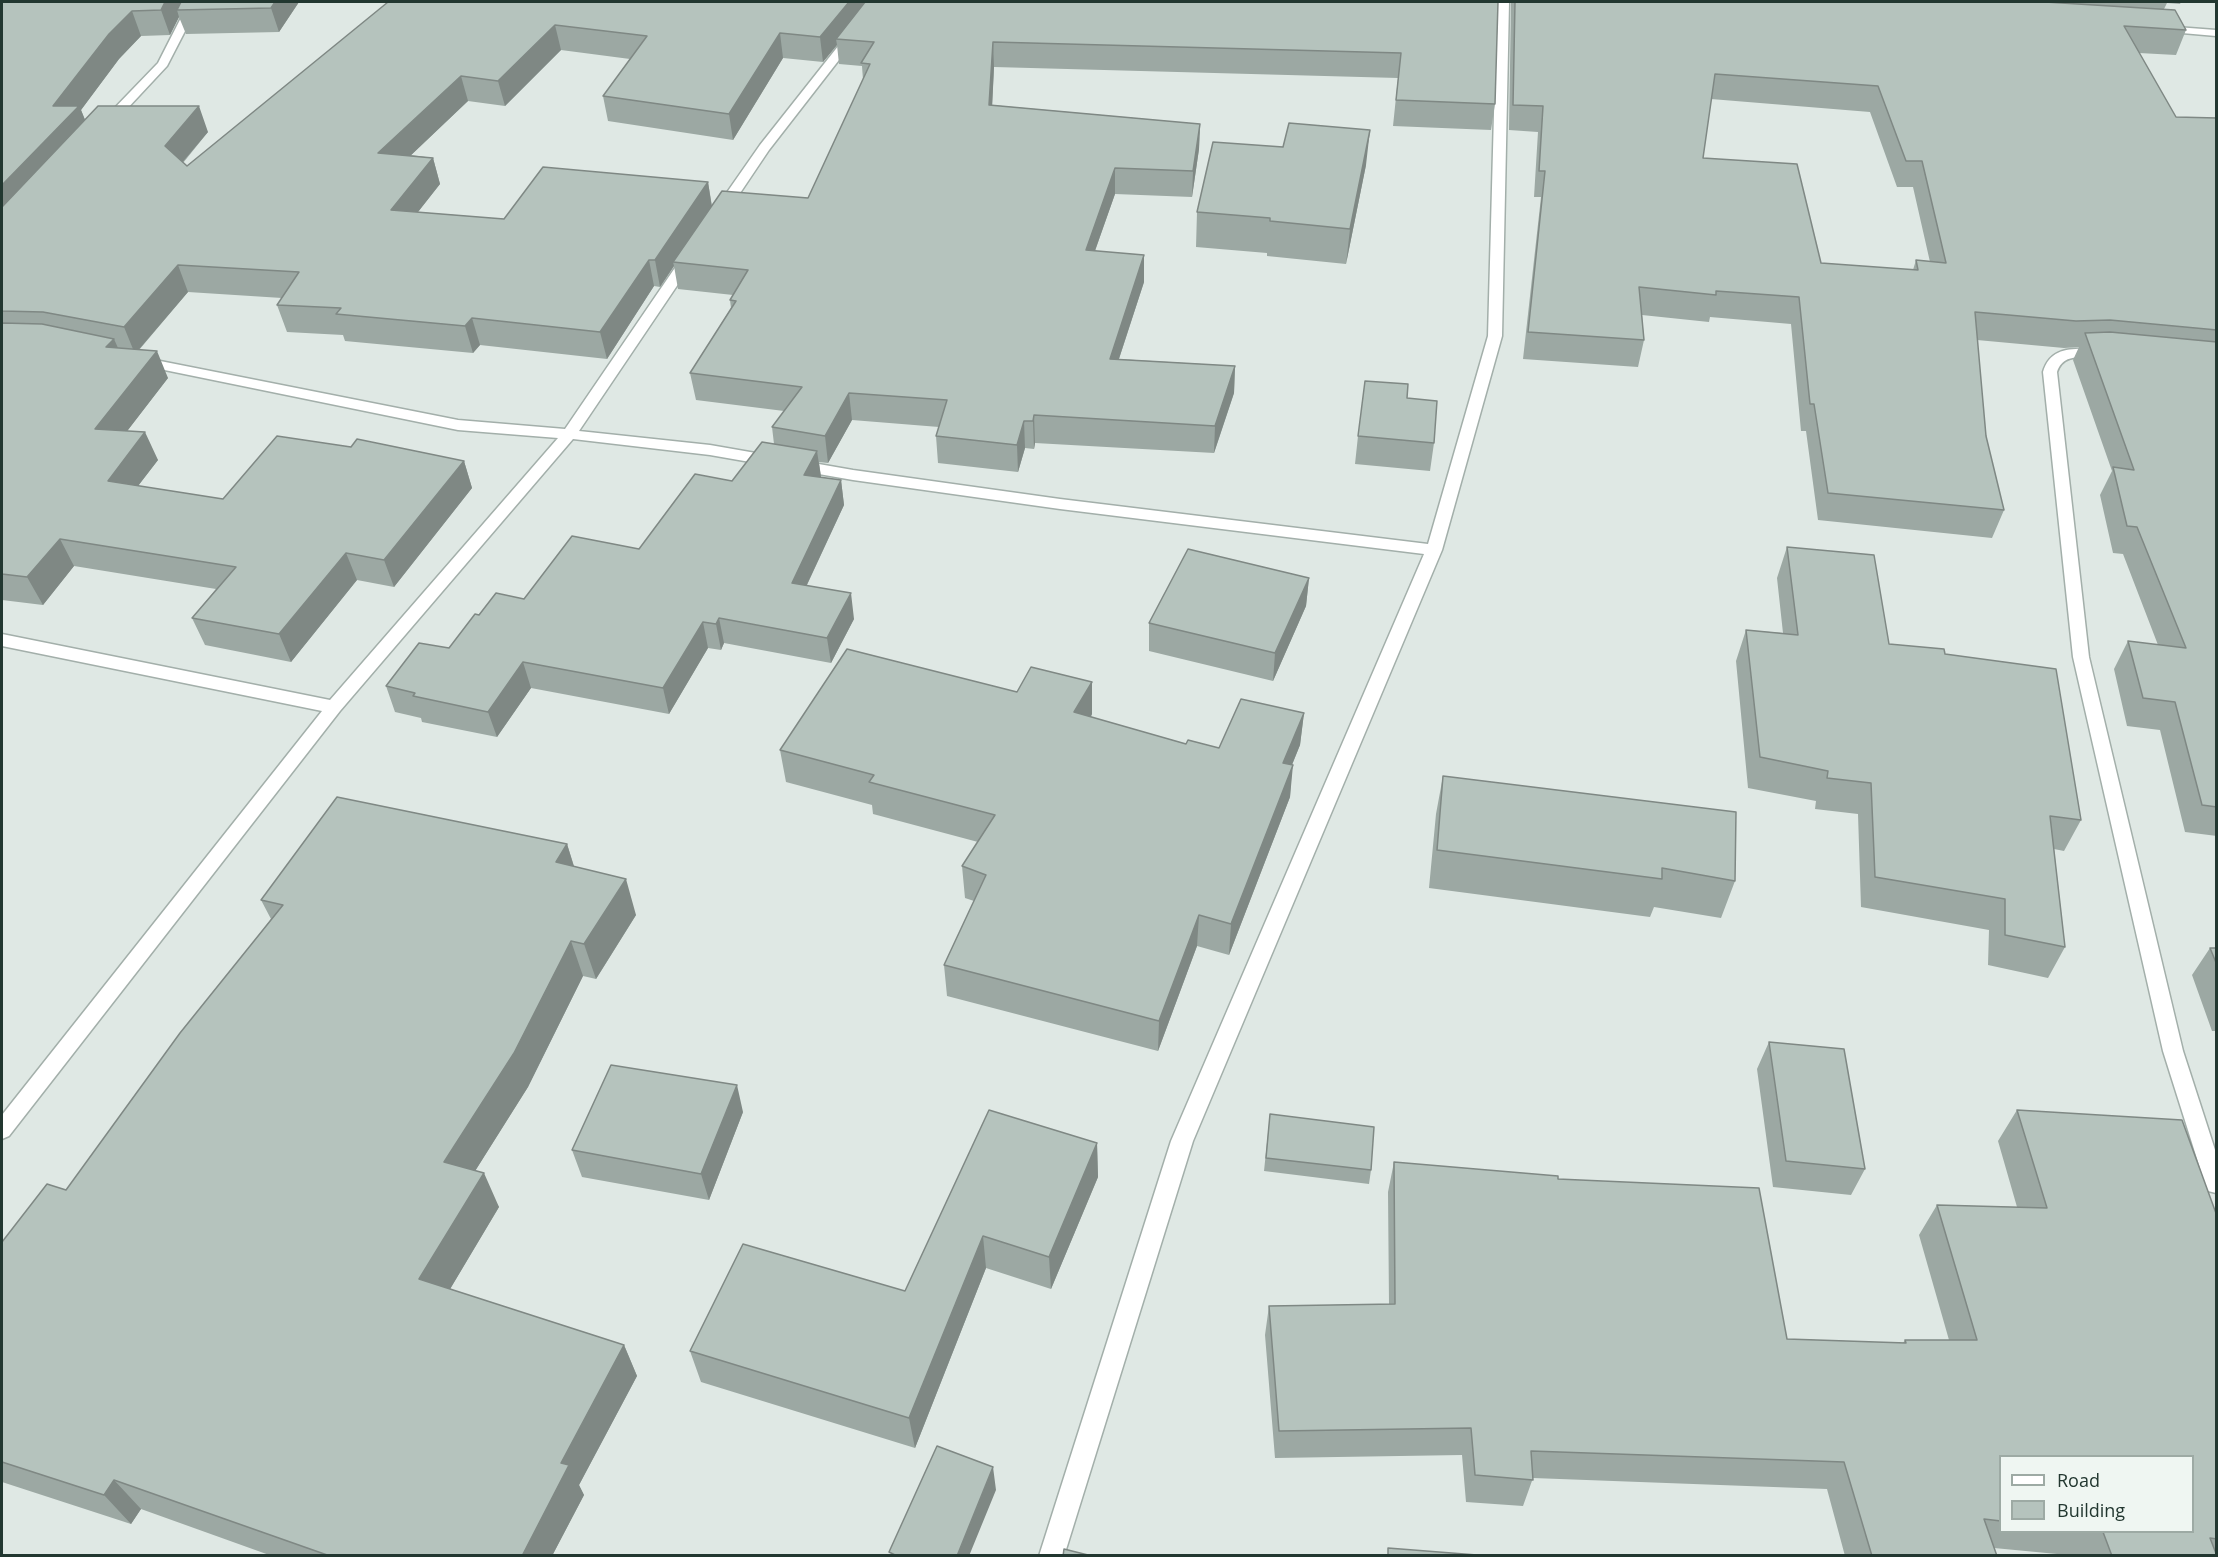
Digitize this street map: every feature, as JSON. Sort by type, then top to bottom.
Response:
[{"type":"street","points":[[99,132],[163,64],[194,2]]},
{"type":"street","points":[[710,227],[764,148],[878,2]]},
{"type":"street","points":[[1052,1556],[1182,1141],[1434,550],[1495,336],[1503,2]]},
{"type":"street","points":[[2145,28],[2217,33]]},
{"type":"street","points":[[2,1130],[334,707],[569,434],[697,246]]},
{"type":"street","points":[[2122,355],[2063,354],[2052,362],[2050,372],[2081,657],[2173,1051],[2217,1184]]},
{"type":"street","points":[[124,358],[458,424],[710,450],[853,475],[1060,504],[1434,550]]},
{"type":"street","points":[[2,640],[334,707]]},
{"type":"building","points":[[2,2],[165,2],[161,10],[132,11],[109,34],[53,106],[79,106],[2,185]]},
{"type":"building","points":[[181,2],[275,2],[271,8],[177,10]]},
{"type":"building","points":[[388,2],[849,2],[820,37],[780,33],[729,114],[603,96],[647,36],[555,25],[498,81],[461,76],[378,153],[433,158],[391,210],[504,219],[543,167],[708,182],[655,260],[649,260],[600,332],[472,318],[465,326],[336,314],[341,308],[277,305],[299,272],[178,265],[124,327],[43,312],[2,311],[2,207],[98,106],[199,106],[165,146],[187,166]]},
{"type":"building","points":[[865,2],[1498,2],[1495,104],[1396,100],[1401,53],[993,42],[989,105],[1200,124],[1193,171],[1115,168],[1086,250],[1144,255],[1110,359],[1235,366],[1215,426],[1034,415],[1033,421],[1024,421],[1017,445],[936,436],[947,400],[849,393],[825,436],[772,427],[802,387],[690,373],[736,301],[730,300],[748,270],[673,262],[722,191],[808,198],[870,64],[861,63],[874,42],[836,39]]},
{"type":"building","points":[[1515,2],[2045,2],[2175,10],[2186,30],[2124,26],[2176,117],[2217,118],[2217,330],[2110,320],[2076,321],[1975,312],[1986,436],[2004,510],[1828,493],[1814,404],[1810,404],[1799,297],[1716,291],[1716,295],[1639,287],[1644,340],[1528,332],[1545,171],[1539,171],[1543,106],[1513,105]],"holes":[[[1715,74],[1878,86],[1906,161],[1922,161],[1946,263],[1916,260],[1918,270],[1821,263],[1797,164],[1703,158]]]},
{"type":"building","points":[[1289,123],[1370,130],[1350,229],[1270,221],[1270,218],[1197,212],[1213,142],[1283,147]]},
{"type":"building","points":[[2,323],[42,324],[114,339],[106,347],[157,351],[95,429],[145,432],[108,481],[223,499],[277,436],[351,447],[357,439],[464,461],[384,560],[346,553],[279,634],[192,618],[236,567],[60,539],[27,577],[2,574]]},
{"type":"building","points":[[2110,332],[2217,342],[2217,807],[2202,805],[2175,702],[2143,698],[2128,641],[2186,648],[2137,527],[2127,526],[2113,467],[2134,470],[2085,333]]},
{"type":"building","points":[[1365,381],[1408,384],[1407,398],[1437,401],[1434,443],[1358,436]]},
{"type":"building","points":[[762,442],[817,451],[804,475],[841,480],[792,583],[851,593],[827,638],[719,618],[716,624],[703,622],[663,688],[523,662],[488,712],[413,696],[415,693],[386,686],[419,643],[449,648],[475,614],[479,615],[496,593],[524,599],[572,536],[639,549],[695,474],[732,481]]},
{"type":"building","points":[[1787,547],[1874,555],[1889,644],[1944,649],[1945,654],[2056,669],[2081,820],[2050,816],[2065,947],[2005,935],[2005,899],[1875,877],[1871,783],[1827,778],[1828,771],[1760,757],[1746,630],[1798,635]]},
{"type":"building","points":[[1188,549],[1309,578],[1275,653],[1149,623]]},
{"type":"building","points":[[847,649],[1017,692],[1031,667],[1092,682],[1074,712],[1186,744],[1188,740],[1219,748],[1241,699],[1304,713],[1283,763],[1293,765],[1231,924],[1199,915],[1159,1021],[944,965],[986,875],[962,866],[995,815],[869,782],[874,775],[780,750]]},
{"type":"building","points":[[1443,776],[1736,812],[1735,881],[1662,868],[1662,879],[1437,850]]},
{"type":"building","points":[[337,797],[567,844],[556,862],[626,879],[584,944],[571,941],[514,1053],[444,1162],[484,1173],[419,1279],[624,1345],[561,1463],[569,1465],[522,1556],[330,1556],[114,1480],[104,1495],[2,1462],[2,1242],[47,1184],[66,1190],[180,1033],[283,905],[261,900]]},
{"type":"building","points":[[2210,948],[2217,948],[2217,965]]},
{"type":"building","points":[[1769,1042],[1844,1049],[1865,1169],[1786,1161]]},
{"type":"building","points":[[611,1065],[737,1085],[701,1174],[572,1150]]},
{"type":"building","points":[[989,1110],[1097,1143],[1049,1257],[983,1236],[909,1418],[690,1351],[743,1244],[905,1291]]},
{"type":"building","points":[[2017,1110],[2182,1120],[2217,1216],[2217,1539],[2210,1538],[2217,1556],[2112,1556],[2103,1533],[2194,1533],[2194,1455],[1999,1455],[1999,1521],[1984,1519],[1997,1556],[1872,1556],[1844,1462],[1531,1451],[1533,1480],[1475,1475],[1471,1428],[1279,1431],[1269,1306],[1395,1304],[1394,1162],[1558,1176],[1558,1179],[1759,1188],[1787,1339],[1906,1343],[1905,1340],[1977,1340],[1937,1205],[2047,1208]]},
{"type":"building","points":[[1270,1114],[1374,1127],[1371,1170],[1266,1158]]},
{"type":"building","points":[[937,1446],[993,1467],[957,1556],[897,1556],[889,1552]]},
{"type":"building","points":[[1388,1548],[1477,1555],[1477,1556],[1388,1556]]},
{"type":"building","points":[[1064,1549],[1092,1556],[1063,1556]]}]
